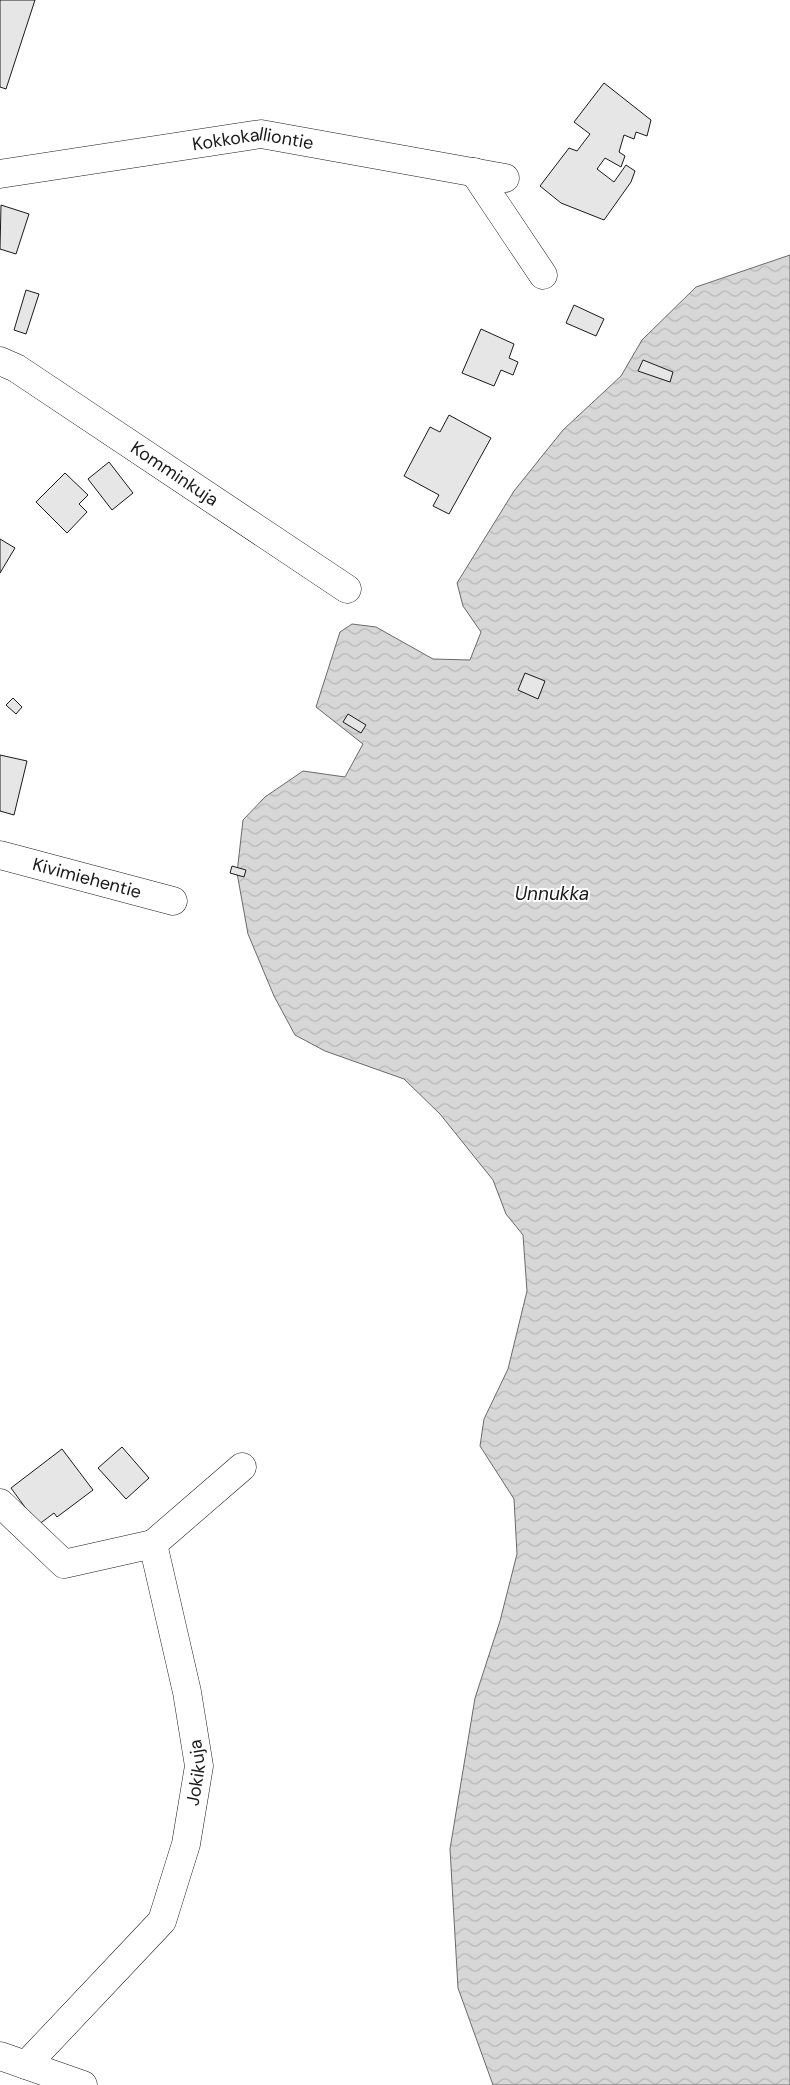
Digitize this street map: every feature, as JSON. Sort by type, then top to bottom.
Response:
[{"type":"street","name":"Kokkokalliontie","points":[[0,174],[261,134],[504,178]]},
{"type":"street","points":[[474,172],[543,275]]},
{"type":"street","name":"Komminkuja","points":[[0,361],[16,368],[347,589]]},
{"type":"street","name":"Kivimiehentie","points":[[0,855],[173,901]]},
{"type":"street","points":[[0,1503],[64,1564],[153,1544],[242,1467]]},
{"type":"street","name":"Jokikuja","points":[[26,2065],[162,1921],[186,1844],[199,1766],[186,1692],[153,1544]]},
{"type":"street","points":[[0,2056],[83,2085]]},
{"type":"water","name":"Unnukka","points":[[790,255],[790,2085],[493,2085],[458,1988],[450,1849],[475,1698],[500,1621],[517,1554],[514,1499],[480,1446],[484,1419],[508,1369],[527,1291],[523,1235],[506,1214],[493,1180],[440,1114],[404,1079],[325,1051],[295,1035],[274,996],[248,934],[237,873],[243,820],[265,797],[303,771],[345,777],[363,744],[316,707],[340,632],[352,624],[376,627],[433,659],[470,660],[481,632],[463,606],[457,583],[514,491],[563,430],[621,376],[642,340],[696,287]]},
{"type":"building","points":[[0,0],[35,0],[6,89],[0,87]]},
{"type":"building","points":[[604,83],[651,120],[647,136],[636,132],[634,139],[624,135],[619,152],[625,156],[621,167],[605,158],[597,169],[614,182],[626,165],[635,171],[631,182],[604,220],[561,203],[540,186],[569,148],[577,151],[590,134],[574,122]]},
{"type":"building","points":[[1,205],[29,214],[16,254],[0,249]]},
{"type":"building","points":[[26,290],[39,294],[26,334],[14,330]]},
{"type":"building","points":[[574,305],[604,319],[596,336],[566,323]]},
{"type":"building","points":[[481,329],[514,344],[509,358],[518,362],[513,375],[501,370],[494,386],[462,373]]},
{"type":"building","points":[[643,360],[673,372],[670,382],[638,371]]},
{"type":"building","points":[[449,415],[491,438],[449,514],[433,506],[439,495],[404,476],[430,427],[440,432]]},
{"type":"building","points":[[109,462],[133,493],[112,510],[88,479]]},
{"type":"building","points":[[65,473],[88,495],[79,504],[87,512],[67,533],[36,502]]},
{"type":"building","points":[[0,539],[15,548],[0,573]]},
{"type":"building","points":[[525,673],[545,681],[538,699],[518,690]]},
{"type":"building","points":[[13,698],[22,707],[16,714],[6,705]]},
{"type":"building","points":[[348,714],[366,725],[361,733],[343,722]]},
{"type":"building","points":[[0,755],[27,761],[14,815],[0,811]]},
{"type":"building","points":[[232,866],[246,870],[244,877],[230,873]]},
{"type":"building","points":[[122,1447],[149,1478],[126,1499],[98,1468]]},
{"type":"building","points":[[62,1449],[93,1490],[57,1517],[54,1513],[38,1525],[11,1488]]}]
